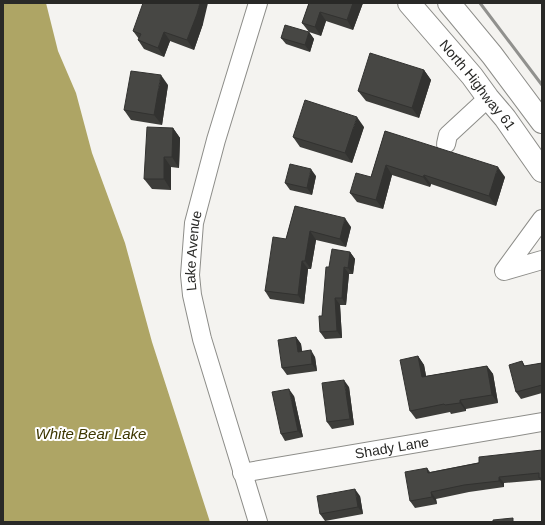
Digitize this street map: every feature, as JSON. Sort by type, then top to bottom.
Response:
[{"type":"main road","name":"North Highway 61","points":[[409,3],[472,76],[505,118],[542,171]]},
{"type":"main road","name":"North Highway 61","points":[[449,3],[492,55],[542,122]]},
{"type":"street","name":"Lake Avenue","points":[[258,3],[216,140],[194,223],[190,250],[192,295],[202,339],[258,522]]},
{"type":"street","points":[[446,144],[448,135],[488,98]]},
{"type":"street","points":[[542,219],[504,270],[542,260]]},
{"type":"street","name":"Shady Lane","points":[[242,473],[542,422]]},
{"type":"water","name":"White Bear Lake","points":[[3,3],[46,3],[58,51],[76,93],[92,153],[125,243],[152,342],[210,522],[3,522]]},
{"type":"building","points":[[143,3],[200,3],[187,40],[164,32],[158,48],[138,40],[141,34],[133,31]]},
{"type":"building","points":[[309,3],[353,3],[347,20],[320,12],[315,27],[302,23]]},
{"type":"building","points":[[285,25],[309,32],[305,45],[281,38]]},
{"type":"building","points":[[370,53],[424,70],[412,108],[358,91]]},
{"type":"building","points":[[131,71],[161,75],[154,115],[124,110]]},
{"type":"building","points":[[305,100],[357,117],[345,153],[293,137]]},
{"type":"building","points":[[147,127],[173,128],[172,157],[164,157],[164,179],[144,179]]},
{"type":"building","points":[[385,131],[498,167],[489,196],[424,175],[423,177],[386,165],[376,200],[350,193],[356,173],[371,177]]},
{"type":"building","points":[[290,164],[311,169],[307,188],[285,183]]},
{"type":"building","points":[[295,206],[345,218],[340,239],[310,231],[305,261],[302,261],[298,295],[265,291],[273,237],[286,239]]},
{"type":"building","points":[[332,249],[350,252],[348,268],[344,267],[342,298],[335,298],[337,331],[320,332],[319,316],[322,316],[326,267],[329,267]]},
{"type":"building","points":[[296,337],[298,352],[311,350],[312,364],[282,368],[278,340]]},
{"type":"building","points":[[418,356],[422,377],[487,366],[492,395],[460,400],[460,403],[444,404],[410,411],[400,360]]},
{"type":"building","points":[[522,361],[524,366],[542,363],[542,385],[516,392],[509,365]]},
{"type":"building","points":[[344,380],[350,419],[327,422],[322,383]]},
{"type":"building","points":[[289,389],[298,431],[281,434],[272,392]]},
{"type":"building","points":[[542,450],[542,478],[539,478],[539,473],[499,477],[499,481],[464,485],[431,492],[432,497],[410,501],[405,472],[427,468],[428,473],[479,463],[479,457]]},
{"type":"building","points":[[355,489],[358,507],[320,514],[317,496]]},
{"type":"building","points":[[513,518],[513,522],[493,522],[493,520]]},
{"type":"railway","points":[[480,3],[542,85]]}]
